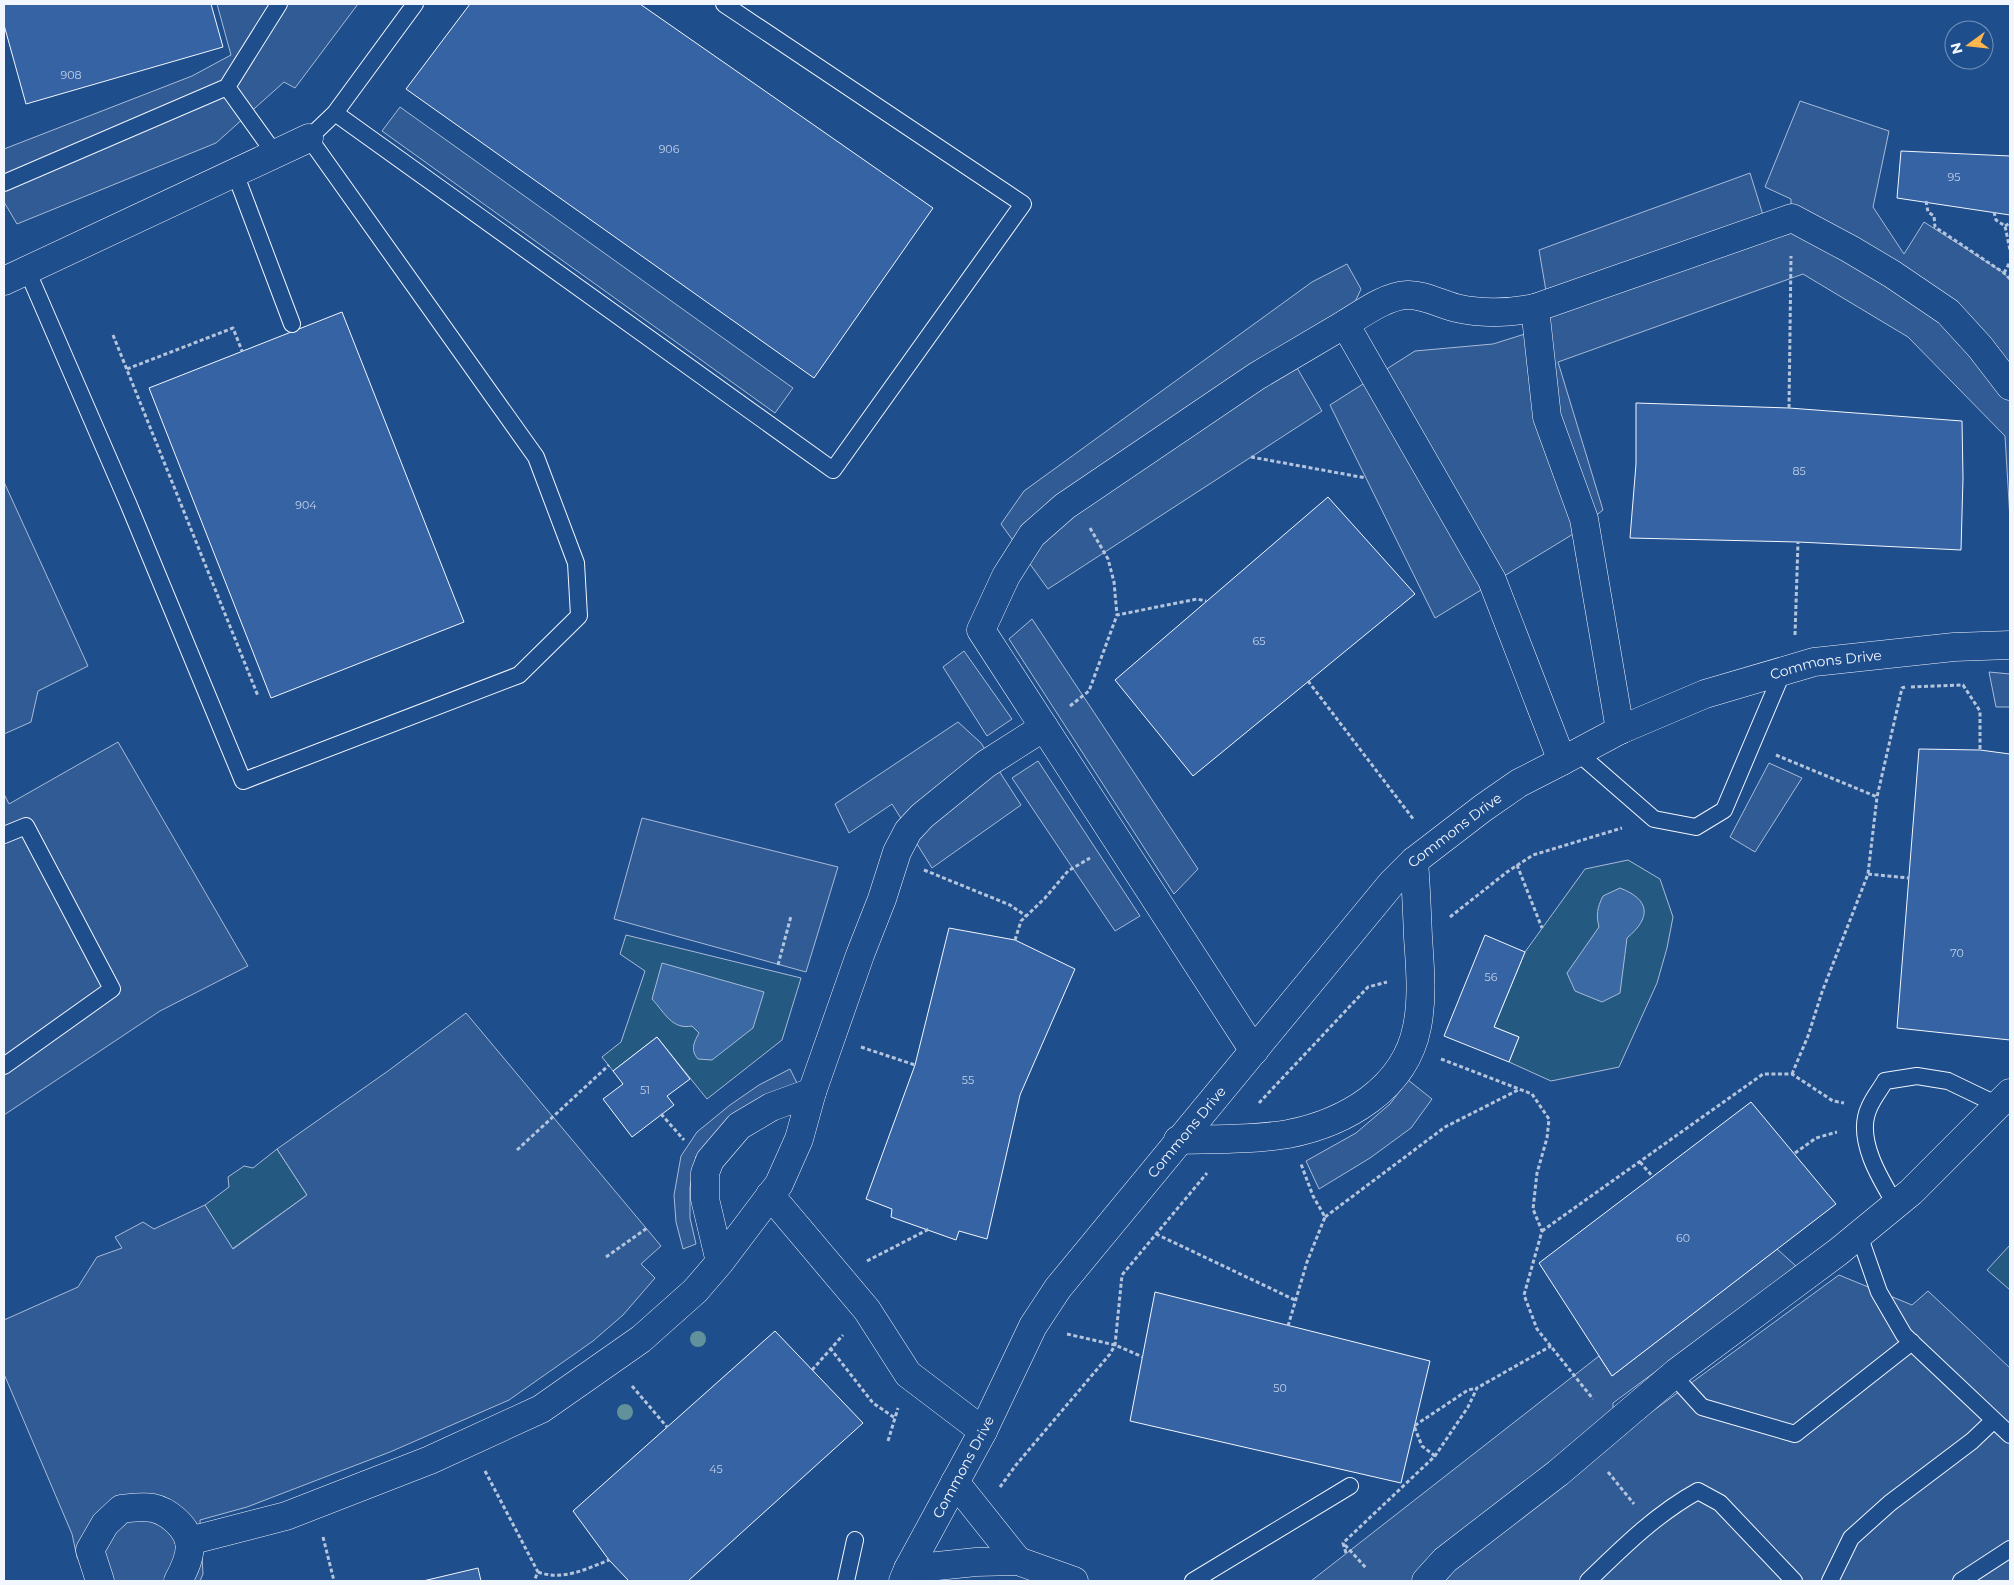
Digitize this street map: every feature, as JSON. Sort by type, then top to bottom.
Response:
[{"type":"street","points":[[15,275],[309,138]]},
{"type":"street","points":[[1254,1051],[981,630],[1006,576],[1032,536],[1074,500],[1257,376],[1386,301],[1407,295],[1477,311],[1516,312],[1535,308],[1792,218],[1875,264],[1948,312],[1980,347],[2010,386]]},
{"type":"street","points":[[1535,308],[1547,417],[1584,519],[1620,730]]},
{"type":"street","points":[[1345,324],[1492,580],[1569,757]]},
{"type":"street","name":"Commons Drive","points":[[906,1575],[983,1432],[1033,1326],[1058,1288],[1178,1140],[1391,884],[1424,854],[1499,796],[1620,730],[1705,694],[1814,662],[1954,647],[2010,644]]},
{"type":"street","points":[[189,1541],[286,1516],[430,1460],[541,1408],[641,1339],[695,1291],[720,1262],[779,1184],[799,1139],[812,1092],[833,1038],[895,858],[908,831],[922,816],[986,764],[1044,727]]},
{"type":"street","points":[[1178,1140],[1259,1138],[1290,1133],[1327,1121],[1358,1108],[1386,1087],[1405,1061],[1417,1028],[1422,989],[1418,927],[1424,854]]},
{"type":"street","points":[[720,1262],[705,1199],[705,1173],[710,1160],[739,1126],[771,1107],[812,1092]]},
{"type":"street","points":[[1426,1581],[1445,1560],[1558,1473],[1673,1375],[1896,1205],[2004,1099]]},
{"type":"street","points":[[770,1195],[867,1310],[908,1374],[983,1432]]},
{"type":"street","points":[[956,1482],[1018,1561]]},
{"type":"street","points":[[100,1581],[90,1550],[105,1524],[122,1509],[151,1508],[167,1513],[181,1527],[189,1541],[187,1565],[178,1581]]},
{"type":"street","points":[[906,1575],[976,1562],[1018,1561],[1074,1581]]},
{"type":"lane","points":[[4,183],[227,87],[279,4]]},
{"type":"lane","points":[[15,275],[128,503],[243,781],[519,675],[579,616],[576,563],[536,456],[309,138],[335,113],[415,4]]},
{"type":"lane","points":[[335,113],[833,470],[1024,204],[724,4]]},
{"type":"lane","points":[[227,87],[275,154]]},
{"type":"lane","points":[[235,173],[292,324]]},
{"type":"lane","points":[[1569,757],[1654,819],[1696,827],[1724,810],[1751,745],[1788,669]]},
{"type":"lane","points":[[4,835],[26,826],[112,989],[4,1066]]},
{"type":"lane","points":[[1896,1205],[1872,1159],[1865,1134],[1868,1109],[1885,1081],[1916,1076],[1948,1081],[2004,1099]]},
{"type":"lane","points":[[1859,1235],[1879,1292],[1904,1335],[2010,1435]]},
{"type":"lane","points":[[1673,1375],[1702,1407],[1795,1434],[1912,1342]]},
{"type":"lane","points":[[1830,1581],[1851,1538],[1890,1503],[1972,1441],[1994,1420]]},
{"type":"lane","points":[[1193,1581],[1350,1486]]},
{"type":"lane","points":[[1588,1581],[1628,1542],[1668,1509],[1698,1491],[1720,1503],[1794,1581]]},
{"type":"lane","points":[[846,1581],[855,1540]]},
{"type":"lane","points":[[1961,1581],[2010,1549]]},
{"type":"path","points":[[1926,201],[1928,212],[1934,216],[1935,227],[2004,273],[2010,280]]},
{"type":"path","points":[[1994,212],[1996,220],[2004,226],[2010,250]]},
{"type":"path","points":[[1789,408],[1792,218]]},
{"type":"path","points":[[2004,226],[2010,223]]},
{"type":"path","points":[[2004,273],[2010,262]]},
{"type":"path","points":[[127,369],[233,328],[242,351]]},
{"type":"path","points":[[113,335],[258,696]]},
{"type":"path","points":[[1252,457],[1366,478]]},
{"type":"path","points":[[1044,727],[1089,691],[1117,615],[1114,582],[1108,559],[1074,500]]},
{"type":"path","points":[[1788,669],[1798,542]]},
{"type":"path","points":[[1117,615],[1197,599],[1206,602]]},
{"type":"path","points":[[1308,681],[1424,854]]},
{"type":"path","points":[[1792,1074],[1868,874],[1877,797],[1902,688],[1963,685],[1980,711],[1980,750]]},
{"type":"path","points":[[1751,745],[1877,797]]},
{"type":"path","points":[[1418,927],[1439,926],[1517,864],[1533,855],[1654,819]]},
{"type":"path","points":[[1015,940],[1021,921],[1068,871],[1118,842]]},
{"type":"path","points":[[895,858],[1010,905],[1026,916]]},
{"type":"path","points":[[1517,864],[1542,928]]},
{"type":"path","points":[[1868,874],[1909,878]]},
{"type":"path","points":[[778,965],[791,916]]},
{"type":"path","points":[[982,1515],[1016,1465],[1110,1354],[1115,1345],[1122,1275],[1216,1162],[1226,1139],[1368,987],[1394,980],[1410,982],[1422,989]]},
{"type":"path","points":[[833,1038],[915,1065]]},
{"type":"path","points":[[1410,1049],[1466,1067],[1532,1094],[1549,1119],[1547,1138],[1537,1173],[1533,1210],[1542,1231],[1524,1295],[1537,1329],[1614,1426]]},
{"type":"path","points":[[517,1150],[609,1066]]},
{"type":"path","points":[[1542,1231],[1763,1074],[1792,1074],[1833,1101],[1868,1109]]},
{"type":"path","points":[[1288,1326],[1295,1300],[1324,1217],[1445,1127],[1520,1089]]},
{"type":"path","points":[[1795,1153],[1816,1138],[1830,1133],[1848,1130],[1865,1134]]},
{"type":"path","points":[[1290,1133],[1313,1196],[1324,1217]]},
{"type":"path","points":[[1640,1162],[1653,1177]]},
{"type":"path","points":[[606,1257],[647,1228]]},
{"type":"path","points":[[838,1276],[929,1229]]},
{"type":"path","points":[[1156,1234],[1295,1300]]},
{"type":"path","points":[[812,1370],[830,1348],[867,1310]]},
{"type":"path","points":[[1033,1326],[1115,1345],[1143,1358]]},
{"type":"path","points":[[1435,1456],[1422,1446],[1414,1426],[1468,1390],[1477,1388],[1551,1346]]},
{"type":"path","points":[[830,1348],[873,1403],[895,1418]]},
{"type":"path","points":[[612,1360],[650,1409],[667,1427]]},
{"type":"path","points":[[1343,1543],[1435,1456],[1468,1407],[1477,1388]]},
{"type":"path","points":[[470,1441],[538,1572],[547,1575],[569,1575],[609,1560]]},
{"type":"path","points":[[1609,1474],[1624,1491]]},
{"type":"path","points":[[315,1505],[334,1581]]},
{"type":"path","points":[[1343,1543],[1346,1553]]},
{"type":"path","points":[[1343,1543],[1367,1569]]},
{"type":"path","points":[[534,1581],[538,1572]]},
{"type":"shaded area","points":[[217,4],[358,4],[295,88],[284,82],[216,143],[17,224],[4,202],[4,149],[192,76],[231,55]]},
{"type":"shaded area","points":[[1800,101],[1889,131],[1873,207],[1904,254],[1924,222],[2004,273],[2010,280],[2010,519],[2005,436],[1908,337],[1803,274],[1558,362],[1603,510],[1570,536],[1435,618],[1330,405],[1415,351],[1493,344],[1544,328],[1546,291],[1539,250],[1750,173],[1763,215],[1791,204],[1791,199],[1765,187]]},
{"type":"shaded area","points":[[400,107],[793,388],[775,413],[382,131]]},
{"type":"shaded area","points":[[1347,264],[1361,289],[1345,324],[1296,366],[1322,411],[1048,589],[1001,524],[1024,491],[1312,282]]},
{"type":"shaded area","points":[[4,482],[88,666],[38,691],[31,722],[4,734]]},
{"type":"shaded area","points":[[1032,619],[1198,869],[1174,894],[1009,639]]},
{"type":"shaded area","points":[[964,651],[1012,719],[987,736],[943,667]]},
{"type":"shaded area","points":[[1989,672],[2010,674],[2010,707],[1996,707]]},
{"type":"shaded area","points":[[958,722],[981,743],[1021,805],[932,868],[892,804],[849,833],[835,804]]},
{"type":"shaded area","points":[[118,742],[248,966],[160,1011],[4,1115],[4,794],[9,804]]},
{"type":"shaded area","points":[[1038,761],[1140,916],[1115,931],[1012,778]]},
{"type":"shaded area","points":[[1769,763],[1802,778],[1755,852],[1730,837]]},
{"type":"shaded area","points":[[642,818],[838,867],[806,972],[614,919]]},
{"type":"shaded area","points":[[1628,860],[1660,879],[1673,917],[1657,983],[1619,1067],[1551,1081],[1509,1062],[1519,1037],[1494,1027],[1525,952],[1585,869]]},
{"type":"shaded area","points":[[1620,888],[1638,898],[1644,910],[1644,917],[1635,931],[1627,938],[1620,993],[1602,1002],[1575,991],[1567,973],[1599,927],[1598,911],[1603,896]]},
{"type":"shaded area","points":[[626,935],[801,978],[782,1040],[707,1099],[657,1037],[613,1071],[602,1057],[621,1042],[645,971],[620,954]]},
{"type":"shaded area","points":[[662,963],[764,992],[753,1028],[712,1060],[698,1059],[693,1049],[699,1033],[692,1026],[685,1027],[674,1023],[652,999]]},
{"type":"shaded area","points":[[466,1013],[661,1246],[641,1264],[655,1278],[623,1315],[593,1341],[509,1400],[390,1452],[247,1507],[200,1520],[203,1574],[200,1581],[89,1581],[77,1557],[72,1534],[4,1374],[4,1320],[78,1287],[97,1257],[122,1248],[115,1237],[143,1222],[154,1229],[205,1205],[233,1249],[307,1195],[277,1149],[388,1071]]},
{"type":"shaded area","points":[[790,1069],[797,1083],[746,1112],[716,1134],[696,1156],[690,1187],[690,1218],[696,1244],[683,1249],[676,1222],[674,1195],[681,1156],[697,1132],[730,1105],[759,1085]]},
{"type":"shaded area","points":[[1408,1080],[1432,1099],[1411,1128],[1370,1158],[1319,1189],[1306,1161],[1356,1133],[1390,1104]]},
{"type":"shaded area","points":[[277,1149],[307,1195],[232,1249],[205,1205],[229,1187],[228,1177],[244,1166],[253,1168]]},
{"type":"shaded area","points":[[2010,1245],[2010,1290],[1987,1270]]},
{"type":"shaded area","points":[[1777,1249],[1797,1267],[1613,1403],[1613,1440],[1839,1275],[1912,1305],[1928,1291],[2010,1368],[2010,1581],[1311,1581],[1599,1356],[1612,1376]]},
{"type":"building","points":[[4,4],[211,4],[223,47],[26,104],[4,25]]},
{"type":"building","points":[[470,4],[640,4],[933,208],[814,378],[406,89]]},
{"type":"building","points":[[1901,151],[2010,156],[2010,215],[1897,198]]},
{"type":"building","points":[[342,312],[464,622],[271,698],[149,388]]},
{"type":"building","points":[[1636,403],[1789,408],[1962,421],[1961,550],[1798,542],[1630,538],[1636,464]]},
{"type":"building","points":[[1328,497],[1415,594],[1193,776],[1115,680]]},
{"type":"building","points":[[1919,749],[1980,750],[2010,754],[2010,1040],[1897,1028]]},
{"type":"building","points":[[949,928],[1015,940],[1075,969],[1020,1095],[987,1239],[959,1231],[956,1240],[891,1217],[892,1209],[866,1199],[915,1065]]},
{"type":"building","points":[[1485,935],[1525,952],[1494,1027],[1519,1037],[1509,1062],[1444,1036]]},
{"type":"building","points":[[657,1037],[690,1079],[667,1096],[674,1105],[632,1137],[603,1099],[623,1084],[613,1071]]},
{"type":"building","points":[[1751,1102],[1836,1204],[1612,1376],[1539,1263]]},
{"type":"building","points":[[1155,1292],[1430,1361],[1401,1483],[1130,1421]]},
{"type":"building","points":[[775,1331],[863,1423],[688,1581],[629,1581],[609,1560],[573,1511]]},
{"type":"building","points":[[478,1568],[481,1581],[423,1581]]}]
